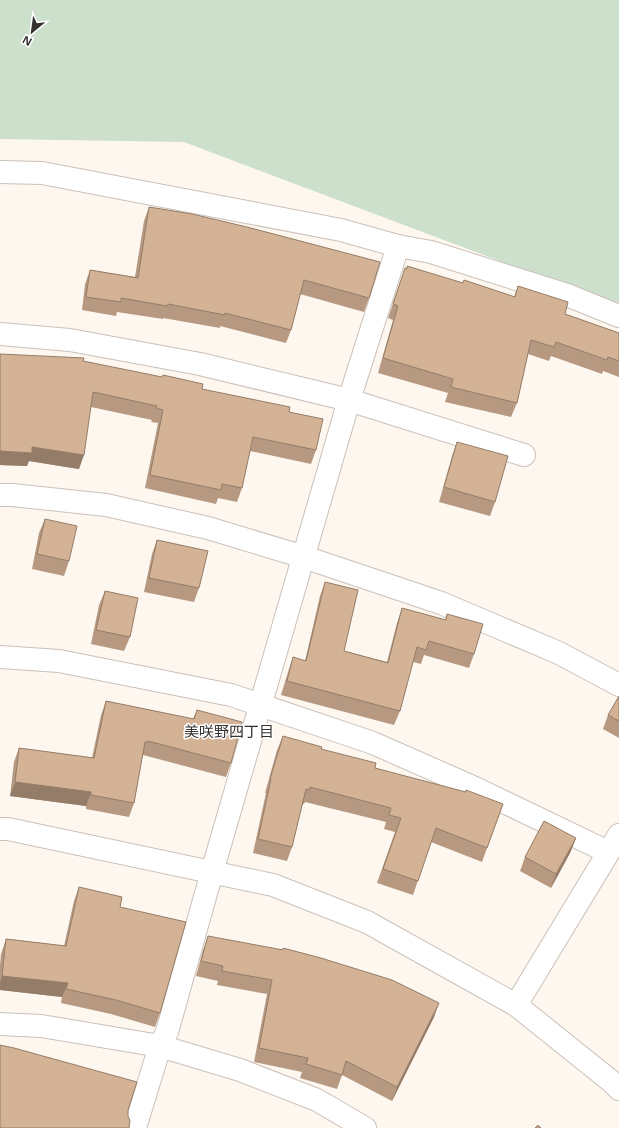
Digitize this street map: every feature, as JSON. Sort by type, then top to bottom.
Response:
[{"type":"street","points":[[0,172],[42,173],[340,230],[398,246],[431,252],[567,294],[619,316]]},
{"type":"street","points":[[135,1128],[160,1046],[167,1032],[349,400],[398,246]]},
{"type":"street","points":[[0,334],[70,340],[200,364],[349,400],[524,455]]},
{"type":"street","points":[[0,495],[106,505],[208,528],[304,557],[441,603],[559,653],[619,685]]},
{"type":"street","points":[[0,657],[59,661],[230,695],[373,744],[475,788],[614,843],[516,1005]]},
{"type":"street","points":[[0,829],[8,829],[273,885],[367,922],[516,1005],[619,1089]]},
{"type":"street","points":[[0,1024],[41,1026],[160,1046],[248,1072],[317,1100],[365,1128]]},
{"type":"green space","points":[[0,0],[619,0],[619,306],[184,142],[0,139]]},
{"type":"building","points":[[149,207],[192,214],[247,227],[380,262],[369,298],[304,280],[291,330],[225,313],[225,315],[168,304],[167,306],[121,298],[121,302],[86,297],[90,270],[138,278]]},
{"type":"building","points":[[407,266],[463,283],[464,280],[515,297],[518,286],[568,302],[565,314],[619,333],[619,361],[608,357],[607,360],[556,342],[554,347],[531,340],[517,403],[451,387],[453,379],[383,358],[398,306],[393,304]]},
{"type":"building","points":[[0,354],[84,358],[83,361],[162,377],[163,375],[203,384],[202,389],[290,407],[289,412],[323,419],[316,450],[253,437],[242,488],[222,484],[221,490],[150,475],[163,410],[156,408],[157,406],[93,392],[84,455],[32,447],[32,453],[0,451]]},
{"type":"building","points":[[457,442],[508,456],[495,502],[444,487]]},
{"type":"building","points":[[45,519],[77,526],[69,561],[37,554]]},
{"type":"building","points":[[157,540],[208,551],[199,588],[149,578]]},
{"type":"building","points":[[325,582],[358,590],[344,651],[388,663],[402,608],[446,620],[447,614],[483,624],[474,654],[429,641],[426,650],[417,647],[400,711],[287,681],[293,657],[306,661]]},
{"type":"building","points":[[105,591],[138,598],[130,637],[96,630]]},
{"type":"building","points":[[619,696],[619,721],[608,715]]},
{"type":"building","points":[[106,701],[194,719],[197,710],[242,722],[231,763],[148,741],[145,742],[134,803],[91,795],[91,792],[15,782],[19,748],[94,758]]},
{"type":"building","points":[[283,736],[322,747],[321,749],[376,763],[375,768],[466,792],[466,790],[503,804],[487,848],[436,828],[418,881],[383,869],[401,818],[389,815],[391,808],[310,787],[309,790],[306,789],[292,847],[258,839],[270,779]]},
{"type":"building","points":[[544,821],[576,838],[556,874],[525,857]]},
{"type":"building","points":[[79,887],[122,897],[120,907],[186,922],[160,1013],[116,1000],[66,989],[68,983],[2,976],[6,939],[66,946]]},
{"type":"building","points":[[208,936],[283,950],[283,948],[321,958],[392,980],[439,1003],[397,1087],[346,1061],[342,1075],[306,1064],[308,1058],[259,1048],[272,980],[222,971],[223,966],[201,961]]},
{"type":"building","points":[[0,1045],[137,1082],[128,1110],[130,1121],[129,1128],[0,1127]]},
{"type":"district","name":"美咲野四丁目","points":[[229,731]]}]
